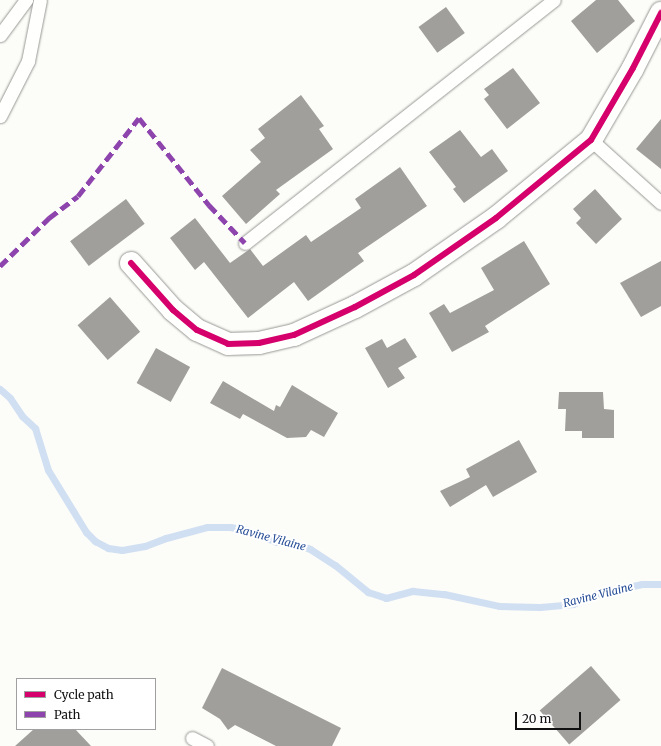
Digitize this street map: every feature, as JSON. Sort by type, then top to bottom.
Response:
[{"type":"street","points":[[131,263],[173,310],[197,330],[228,344],[259,343],[294,335],[355,307],[414,275],[496,218],[591,140],[633,68],[661,13]]},
{"type":"lane","points":[[0,35],[26,0]]},
{"type":"lane","points":[[0,116],[28,61],[40,0]]},
{"type":"lane","points":[[245,243],[554,0]]},
{"type":"lane","points":[[591,140],[661,203]]},
{"type":"lane","points":[[192,738],[207,746]]},
{"type":"building","points":[[596,0],[618,0],[635,21],[597,53],[571,21]]},
{"type":"building","points":[[446,7],[465,33],[437,53],[418,27]]},
{"type":"building","points":[[513,68],[540,103],[507,129],[484,99],[489,95],[484,89]]},
{"type":"building","points":[[301,95],[324,126],[319,129],[333,149],[276,190],[280,194],[246,224],[222,196],[261,162],[250,150],[265,138],[258,129]]},
{"type":"building","points":[[661,119],[661,169],[636,149]]},
{"type":"building","points":[[460,130],[481,157],[492,149],[508,171],[464,203],[453,189],[456,187],[429,152]]},
{"type":"building","points":[[400,167],[427,206],[358,253],[364,261],[308,301],[294,282],[248,318],[204,262],[195,270],[170,238],[195,218],[230,263],[250,249],[263,266],[306,235],[311,242],[361,208],[355,199]]},
{"type":"building","points":[[595,189],[622,219],[596,244],[576,223],[581,218],[573,209]]},
{"type":"building","points":[[126,199],[145,224],[89,266],[70,241]]},
{"type":"building","points":[[524,241],[550,284],[485,326],[489,332],[452,352],[429,313],[444,304],[450,313],[494,290],[481,268]]},
{"type":"building","points":[[661,261],[661,306],[641,317],[620,283]]},
{"type":"building","points":[[110,297],[140,332],[108,360],[78,325]]},
{"type":"building","points":[[405,338],[417,357],[398,368],[405,378],[388,388],[365,348],[382,339],[387,348]]},
{"type":"building","points":[[156,348],[190,367],[171,402],[137,383]]},
{"type":"building","points":[[223,381],[274,411],[276,405],[280,407],[292,385],[338,413],[324,437],[311,430],[306,437],[287,438],[243,414],[240,419],[210,403]]},
{"type":"building","points":[[559,392],[603,392],[604,409],[614,410],[614,438],[582,438],[582,431],[565,431],[566,409],[558,409]]},
{"type":"building","points":[[519,440],[537,472],[493,497],[486,485],[450,507],[440,491],[470,477],[466,469]]},
{"type":"building","points":[[591,666],[621,700],[569,745],[540,711]]},
{"type":"building","points":[[222,668],[341,728],[332,746],[276,746],[235,725],[228,730],[220,719],[202,708]]},
{"type":"building","points":[[33,730],[76,730],[91,746],[15,746]]},
{"type":"waterway","name":"Ravine Vilaine","points":[[0,389],[10,398],[22,416],[35,428],[48,470],[86,532],[95,541],[108,548],[122,550],[145,546],[166,538],[207,527],[230,527],[247,530],[277,542],[293,543],[310,549],[335,565],[368,592],[386,598],[413,591],[444,594],[499,606],[540,607],[573,604],[596,594],[642,584],[661,584]]},
{"type":"marked path","points":[[0,266],[49,218],[78,196],[139,118],[209,205],[245,243]]},
{"type":"cycle path","points":[[131,263],[173,310],[197,330],[228,344],[259,343],[294,335],[355,307],[414,275],[496,218],[591,140],[633,68],[661,13]]}]
